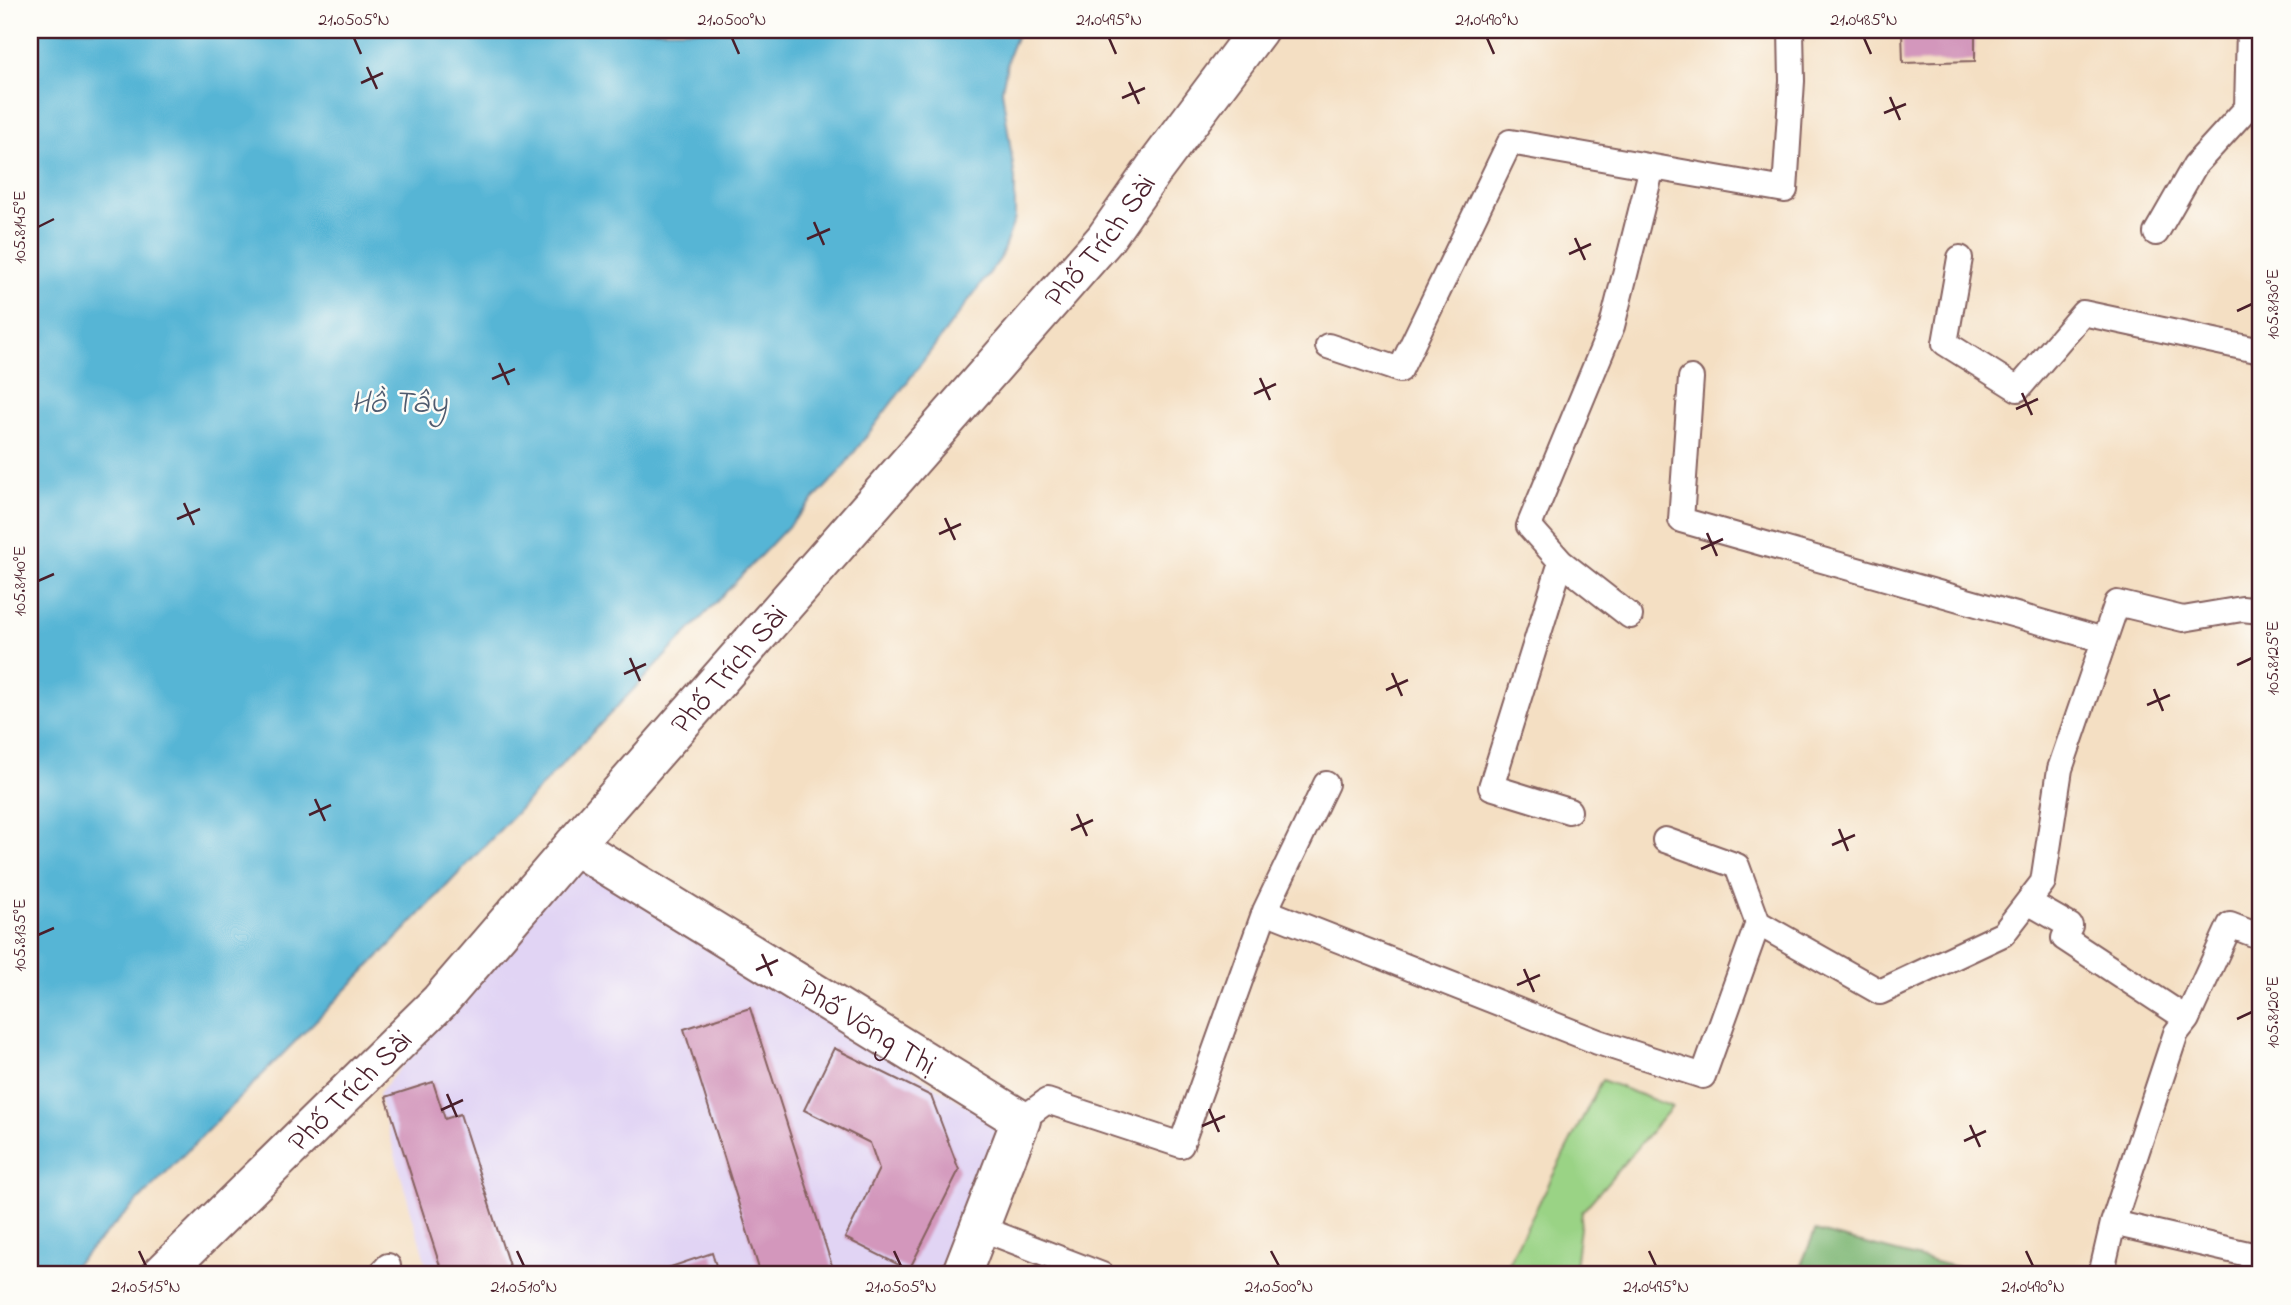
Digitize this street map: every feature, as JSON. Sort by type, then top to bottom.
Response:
[{"type":"street","name":"Phố Trích Sài","points":[[161,1275],[440,1001],[1105,239],[1258,30]]},
{"type":"street","name":"Phố Võng Thị","points":[[574,845],[1021,1120]]},
{"type":"street","points":[[961,1275],[1021,1120]]},
{"type":"lane","points":[[1328,346],[1400,370],[1510,142],[1785,190],[1793,81],[1791,30]]},
{"type":"lane","points":[[2156,233],[2195,165],[2247,108],[2249,30]]},
{"type":"lane","points":[[1630,616],[1561,562],[1529,526],[1612,326],[1652,167]]},
{"type":"lane","points":[[1960,258],[1945,343],[2018,389],[2083,313],[2261,352]]},
{"type":"lane","points":[[1691,378],[1681,520],[2104,640]]},
{"type":"lane","points":[[1561,562],[1491,787],[1569,811]]},
{"type":"lane","points":[[1758,923],[1880,992],[2003,934],[2043,882],[2060,769],[2117,603],[2183,619],[2242,609],[2261,611]]},
{"type":"lane","points":[[1021,1120],[1047,1101],[1181,1145],[1265,911],[1326,784]]},
{"type":"lane","points":[[1265,911],[1598,1042],[1703,1076],[1758,923],[1737,866],[1665,840]]},
{"type":"lane","points":[[2028,902],[2070,926],[2064,938],[2188,1019]]},
{"type":"lane","points":[[2101,1275],[2113,1223],[2176,1033],[2188,1019],[2230,925],[2261,937]]},
{"type":"lane","points":[[2113,1223],[2261,1257]]},
{"type":"lane","points":[[980,1228],[1102,1275]]},
{"type":"shaded area","points":[[576,862],[1003,1128],[946,1275],[429,1275],[378,1094]]},
{"type":"green space","points":[[1602,1080],[1672,1107],[1582,1212],[1574,1275],[1502,1275]]},
{"type":"green space","points":[[1815,1231],[1967,1270],[1967,1275],[1797,1275]]},
{"type":"water","name":"Hồ Tây","points":[[30,30],[1019,30],[1009,54],[1002,90],[1015,179],[1015,218],[1000,259],[837,475],[402,933],[65,1275],[30,1275]]},
{"type":"building","points":[[1902,30],[1975,30],[1975,61],[1903,63]]},
{"type":"building","points":[[750,1008],[835,1275],[761,1275],[684,1029]]},
{"type":"building","points":[[834,1048],[931,1096],[959,1170],[909,1270],[845,1238],[879,1169],[870,1143],[804,1110]]},
{"type":"building","points":[[433,1082],[445,1119],[460,1114],[512,1275],[443,1275],[386,1097]]},
{"type":"building","points":[[712,1253],[719,1275],[647,1275]]}]
